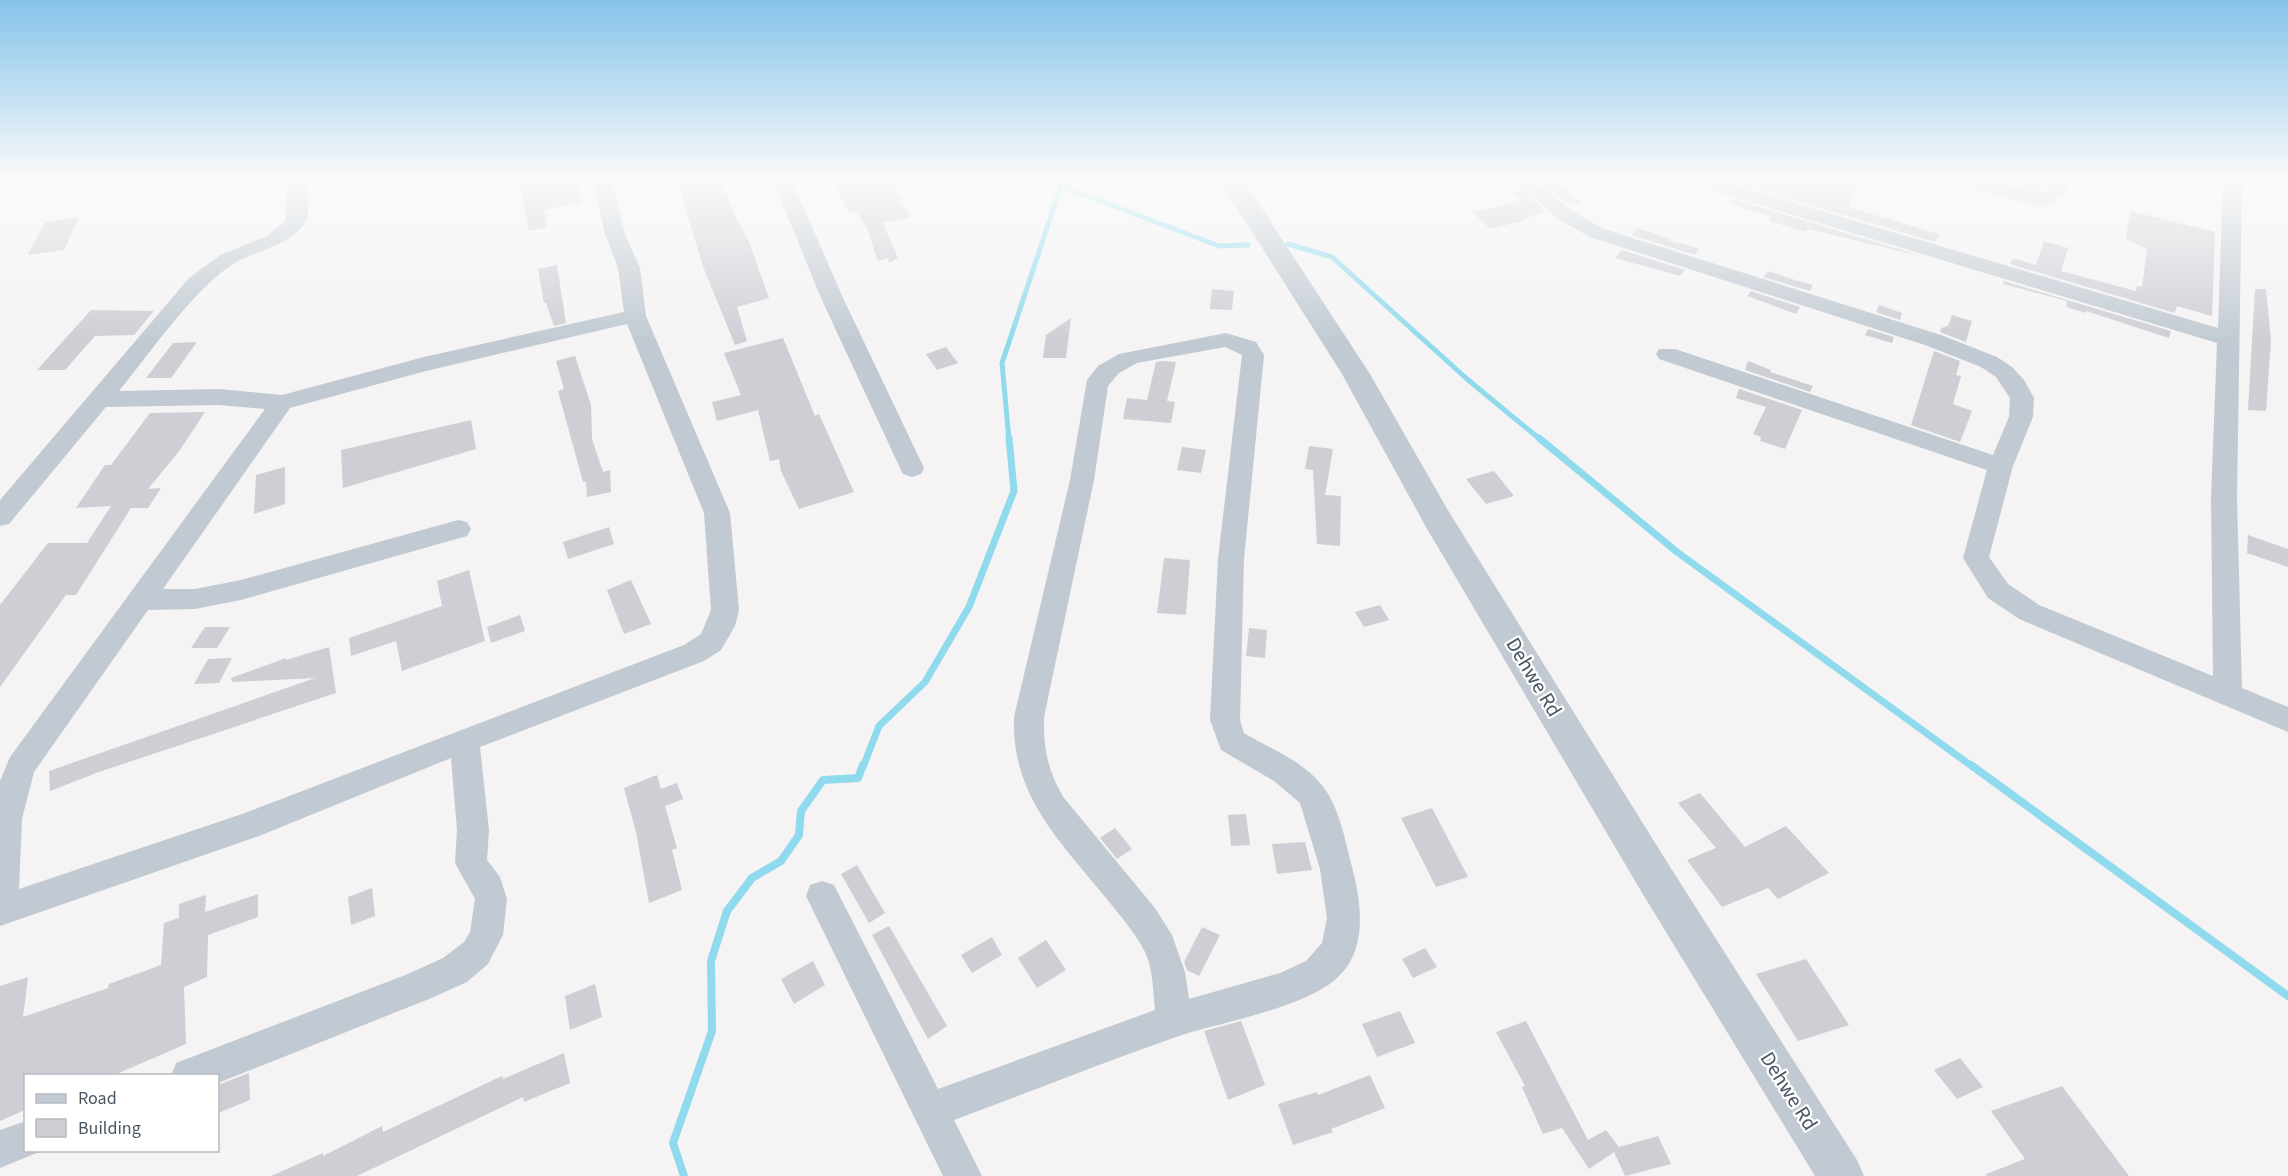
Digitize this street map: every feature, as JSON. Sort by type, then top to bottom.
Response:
[{"type":"street","points":[[0,517],[203,277],[227,259],[274,240],[283,233]]},
{"type":"street","points":[[282,403],[21,766],[10,789],[1,910],[248,826],[464,740],[694,653],[711,642],[721,626],[725,609],[717,513],[635,316],[628,268],[615,233]]},
{"type":"street","points":[[804,233],[832,298],[912,468]]},
{"type":"street","name":"Dehwe Rd","points":[[1265,233],[1356,374],[1437,519],[1658,883],[1841,1176]]},
{"type":"street","points":[[1597,233],[1933,340],[1989,362],[2016,385],[2022,398],[2021,417],[2001,466],[1976,558],[1998,591],[2008,600],[2029,612],[2228,693],[2288,720]]},
{"type":"street","points":[[1875,233],[2226,338]]},
{"type":"street","points":[[2228,693],[2224,498],[2226,338],[2231,233]]},
{"type":"street","points":[[98,399],[219,397],[282,403],[424,364],[635,316]]},
{"type":"street","points":[[930,1110],[1131,1039],[1174,1020],[1240,1002],[1315,974],[1329,963],[1339,946],[1344,910],[1325,825],[1311,794],[1300,784],[1232,741],[1227,732],[1225,710],[1231,560],[1253,355],[1248,347],[1226,340],[1133,357],[1120,361],[1100,377],[1096,386],[1072,529],[1029,717],[1028,745],[1032,769],[1041,788],[1053,808],[1143,919],[1160,946],[1168,972],[1174,1020]]},
{"type":"street","points":[[1667,354],[2001,466]]},
{"type":"street","points":[[139,600],[195,599],[241,590],[458,529]]},
{"type":"street","points":[[194,1074],[417,987],[455,970],[476,953],[486,935],[491,898],[488,887],[471,863],[473,830],[464,740]]},
{"type":"street","points":[[822,896],[963,1176]]},
{"type":"street","points":[[0,1149],[24,1140]]},
{"type":"building","points":[[39,233],[72,233],[64,250],[28,255]]},
{"type":"building","points":[[693,233],[744,233],[769,298],[737,307],[747,341],[735,345],[704,269]]},
{"type":"building","points":[[869,233],[887,233],[898,258],[890,263],[887,258],[878,261]]},
{"type":"building","points":[[1634,233],[1652,233],[1671,239],[1670,241],[1699,248],[1695,255],[1632,235]]},
{"type":"building","points":[[1824,233],[1845,233],[1928,258]]},
{"type":"building","points":[[1904,233],[1939,234],[1935,242]]},
{"type":"building","points":[[2127,233],[2215,233],[2212,316],[2177,306],[2175,313],[2010,264],[2013,258],[2036,265],[2044,241],[2068,248],[2061,271],[2136,291],[2137,286],[2142,287],[2147,249],[2126,239]]},
{"type":"building","points":[[1622,250],[1685,270],[1680,276],[1615,258]]},
{"type":"building","points":[[557,265],[566,323],[554,326],[546,303],[544,303],[538,269]]},
{"type":"building","points":[[1768,271],[1813,285],[1810,291],[1763,277]]},
{"type":"building","points":[[2004,281],[2171,331],[2169,338],[2086,311],[2086,313],[2066,307],[2067,301],[2003,284]]},
{"type":"building","points":[[1212,289],[1234,291],[1232,310],[1210,309]]},
{"type":"building","points":[[2255,289],[2266,289],[2271,340],[2266,411],[2248,410]]},
{"type":"building","points":[[1751,291],[1800,307],[1796,314],[1747,296]]},
{"type":"building","points":[[1879,305],[1902,313],[1900,320],[1876,312]]},
{"type":"building","points":[[91,310],[154,311],[134,335],[95,336],[65,370],[37,370]]},
{"type":"building","points":[[1952,315],[1972,321],[1966,342],[1940,332],[1941,328],[1948,326]]},
{"type":"building","points":[[1071,318],[1066,358],[1043,358],[1046,335]]},
{"type":"building","points":[[1868,329],[1894,337],[1892,343],[1865,335]]},
{"type":"building","points":[[783,338],[815,416],[819,414],[854,492],[799,509],[781,471],[779,459],[770,461],[758,410],[717,421],[712,402],[741,395],[724,353]]},
{"type":"building","points":[[197,342],[171,378],[146,378],[173,343]]},
{"type":"building","points":[[946,347],[958,363],[937,370],[926,354]]},
{"type":"building","points":[[1934,351],[1960,361],[1956,375],[1961,376],[1953,404],[1972,411],[1960,442],[1911,425]]},
{"type":"building","points":[[575,356],[591,405],[592,439],[603,472],[610,470],[611,492],[587,497],[586,482],[583,482],[558,391],[564,389],[556,361]]},
{"type":"building","points":[[1748,361],[1771,370],[1770,372],[1813,386],[1810,392],[1745,370]]},
{"type":"building","points":[[1156,362],[1176,362],[1167,401],[1175,402],[1171,423],[1123,419],[1127,398],[1147,400]]},
{"type":"building","points":[[1739,389],[1802,410],[1785,449],[1760,441],[1761,437],[1753,434],[1766,407],[1736,398]]},
{"type":"building","points":[[205,412],[180,450],[148,489],[161,488],[148,508],[131,508],[76,595],[66,595],[0,687],[0,605],[48,543],[87,543],[111,506],[76,508],[105,465],[111,465],[150,413]]},
{"type":"building","points":[[471,420],[476,449],[343,488],[341,450]]},
{"type":"building","points":[[1309,446],[1333,449],[1325,495],[1341,496],[1340,546],[1317,544],[1313,470],[1305,469]]},
{"type":"building","points":[[1182,447],[1206,450],[1201,473],[1177,470]]},
{"type":"building","points":[[285,467],[285,504],[254,514],[256,475]]},
{"type":"building","points":[[1494,471],[1514,496],[1486,504],[1466,479]]},
{"type":"building","points":[[609,527],[614,544],[568,559],[563,542]]},
{"type":"building","points":[[2248,535],[2288,549],[2288,567],[2247,553]]},
{"type":"building","points":[[1164,558],[1190,560],[1186,615],[1157,613]]},
{"type":"building","points":[[469,570],[485,641],[402,671],[396,641],[351,656],[349,638],[442,606],[437,581]]},
{"type":"building","points":[[631,580],[651,624],[624,634],[607,590]]},
{"type":"building","points":[[1380,605],[1389,620],[1364,627],[1355,612]]},
{"type":"building","points":[[520,615],[525,631],[491,643],[487,627]]},
{"type":"building","points":[[205,627],[230,627],[217,648],[191,648]]},
{"type":"building","points":[[1249,628],[1267,630],[1265,658],[1246,656]]},
{"type":"building","points":[[329,647],[336,693],[99,772],[50,791],[49,771],[315,678],[232,682],[231,678],[286,658],[286,660]]},
{"type":"building","points":[[232,658],[219,683],[194,684],[208,659]]},
{"type":"building","points":[[657,775],[661,789],[677,783],[683,799],[665,806],[677,848],[672,850],[682,890],[649,903],[636,832],[624,788]]},
{"type":"building","points":[[1700,793],[1745,847],[1786,826],[1829,873],[1778,899],[1768,888],[1722,907],[1687,860],[1716,848],[1678,803]]},
{"type":"building","points":[[1432,808],[1468,877],[1436,887],[1401,818]]},
{"type":"building","points":[[1246,814],[1250,845],[1231,846],[1228,815]]},
{"type":"building","points":[[1115,828],[1132,849],[1117,859],[1100,838]]},
{"type":"building","points":[[1305,842],[1312,870],[1277,874],[1272,844]]},
{"type":"building","points":[[857,865],[885,913],[869,923],[841,874]]},
{"type":"building","points":[[372,888],[375,916],[351,925],[348,897]]},
{"type":"building","points":[[258,894],[258,917],[208,935],[207,977],[184,987],[186,1044],[117,1074],[24,1074],[24,1110],[0,1121],[0,986],[28,977],[23,1017],[108,988],[109,984],[161,965],[164,923],[179,918],[179,904],[206,895],[205,912]]},
{"type":"building","points":[[889,926],[947,1026],[928,1039],[872,935]]},
{"type":"building","points":[[1202,927],[1220,935],[1199,976],[1187,970],[1184,962]]},
{"type":"building","points":[[992,937],[1002,955],[972,973],[961,955]]},
{"type":"building","points":[[1046,940],[1066,970],[1037,988],[1018,958]]},
{"type":"building","points":[[1425,948],[1437,967],[1413,978],[1402,959]]},
{"type":"building","points":[[1806,959],[1849,1025],[1798,1041],[1756,974]]},
{"type":"building","points":[[813,961],[825,985],[794,1004],[781,979]]},
{"type":"building","points":[[595,984],[602,1017],[570,1030],[565,996]]},
{"type":"building","points":[[1400,1011],[1415,1043],[1377,1057],[1362,1024]]},
{"type":"building","points":[[1241,1021],[1265,1085],[1228,1100],[1204,1031]]},
{"type":"building","points":[[1526,1021],[1588,1140],[1606,1130],[1619,1147],[1658,1136],[1671,1164],[1625,1176],[1614,1152],[1589,1169],[1562,1128],[1543,1134],[1522,1087],[1525,1086],[1496,1032]]},
{"type":"building","points":[[564,1053],[570,1083],[524,1102],[523,1097],[357,1176],[271,1176],[323,1153],[323,1156],[382,1126],[383,1132],[502,1076],[503,1079]]},
{"type":"building","points":[[1960,1058],[1983,1087],[1957,1099],[1934,1070]]},
{"type":"building","points":[[249,1073],[250,1100],[219,1113],[219,1085]]},
{"type":"building","points":[[1370,1075],[1385,1108],[1331,1129],[1333,1132],[1293,1145],[1278,1104],[1317,1092],[1318,1095]]},
{"type":"building","points":[[2062,1086],[2129,1176],[1986,1176],[1986,1174],[2025,1159],[1991,1111]]},
{"type":"waterway","points":[[1009,440],[1002,363],[1045,233]]},
{"type":"waterway","points":[[1184,233],[1219,246],[1248,245]]},
{"type":"waterway","points":[[1288,244],[1332,257],[1467,379],[1541,440]]},
{"type":"waterway","points":[[863,767],[879,726],[925,682],[969,607],[1014,491],[1009,438]]},
{"type":"waterway","points":[[1539,438],[1677,552],[1973,767]]},
{"type":"waterway","points":[[684,1176],[673,1143],[712,1031],[711,961],[727,911],[752,878],[781,861],[799,835],[801,811],[823,780],[858,778],[863,765]]},
{"type":"waterway","points":[[1971,765],[2288,996]]}]
